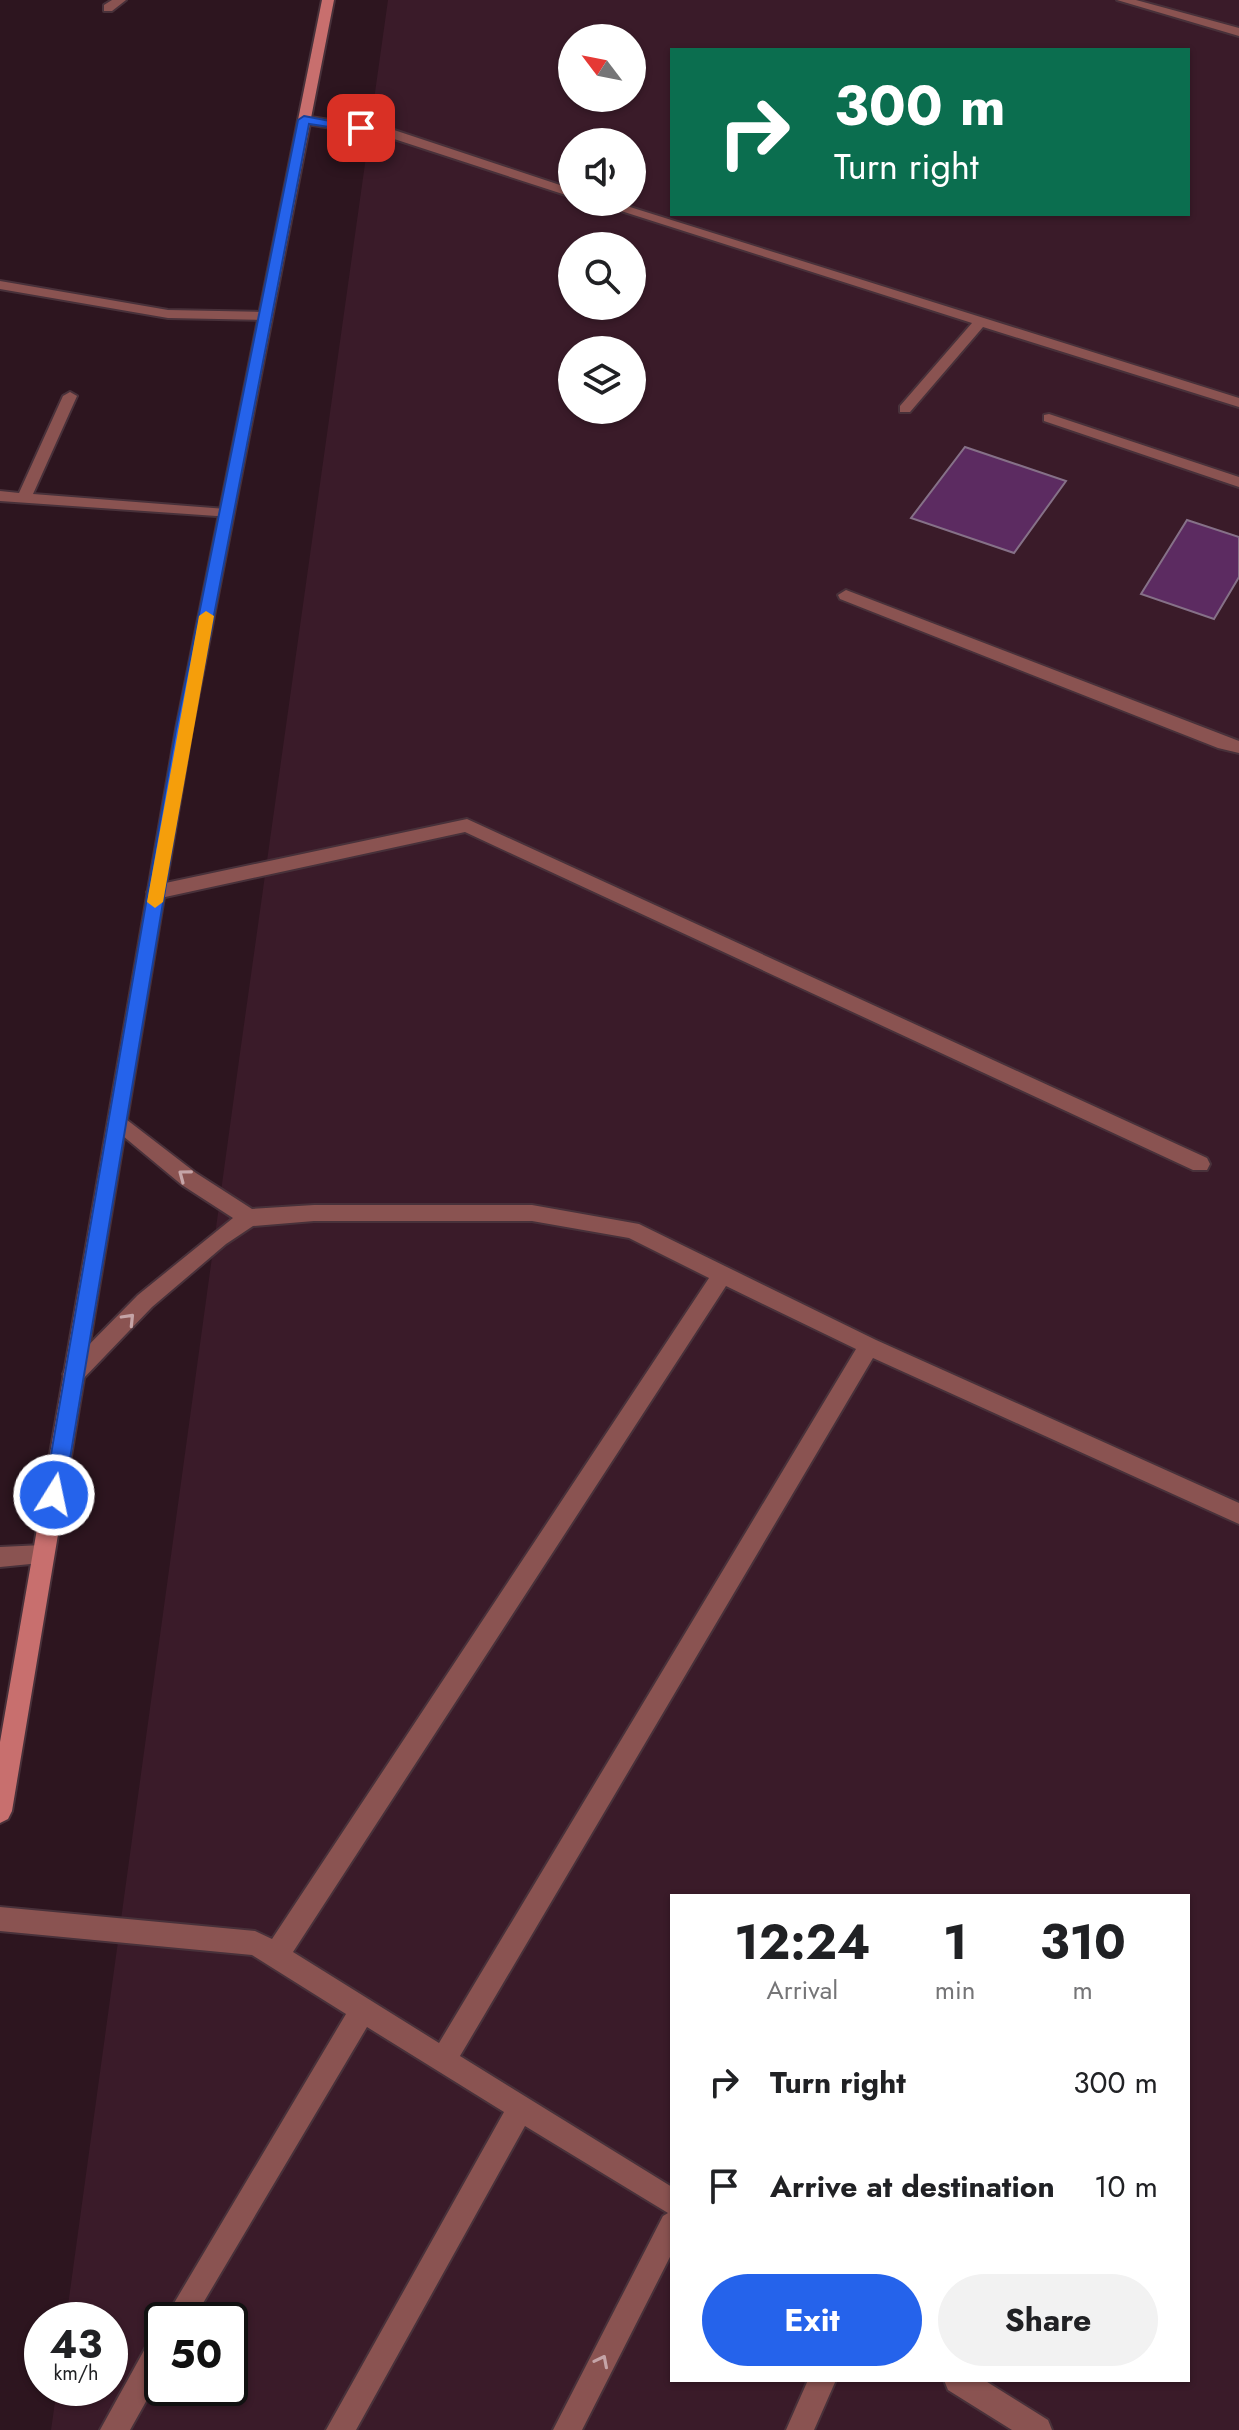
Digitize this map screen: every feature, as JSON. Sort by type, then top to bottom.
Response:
[{"type":"main road","points":[[0,1811],[184,729],[328,0]]},
{"type":"lane","points":[[108,8],[120,0]]},
{"type":"lane","points":[[1123,0],[1239,32]]},
{"type":"lane","points":[[304,120],[390,133],[558,188]]},
{"type":"lane","points":[[645,216],[1239,403]]},
{"type":"lane","points":[[0,285],[168,314],[265,316]]},
{"type":"lane","points":[[905,409],[982,320]]},
{"type":"lane","points":[[24,498],[70,396]]},
{"type":"lane","points":[[1049,418],[1239,482]]},
{"type":"lane","points":[[0,496],[226,514]]},
{"type":"lane","points":[[846,595],[1224,744],[1239,747]]},
{"type":"lane","points":[[156,892],[467,825],[1200,1164]]},
{"type":"lane","points":[[118,1121],[189,1179],[249,1218]]},
{"type":"lane","points":[[74,1374],[145,1301],[219,1238],[249,1218],[314,1213],[532,1213],[632,1230],[869,1346],[1239,1514]]},
{"type":"lane","points":[[276,1956],[723,1274]]},
{"type":"lane","points":[[444,2059],[869,1346]]},
{"type":"lane","points":[[0,1557],[43,1555]]},
{"type":"lane","points":[[0,1919],[255,1943],[670,2201]]},
{"type":"lane","points":[[189,2302],[363,2010]]},
{"type":"lane","points":[[340,2430],[521,2107]]},
{"type":"lane","points":[[567,2430],[670,2229]]},
{"type":"lane","points":[[114,2430],[144,2378]]},
{"type":"lane","points":[[800,2430],[821,2382]]},
{"type":"lane","points":[[961,2382],[1029,2428]]},
{"type":"shaded area","points":[[388,0],[1239,0],[1239,2430],[51,2430],[54,2406],[128,2406],[128,2302],[68,2302]]},
{"type":"building","points":[[965,447],[1066,481],[1014,553],[911,518]]},
{"type":"building","points":[[1187,520],[1239,537],[1239,577],[1214,619],[1141,594]]},
{"type":"slow traffic","points":[[155,902],[206,616]]},
{"type":"route","points":[[54,1495],[184,729],[304,120],[361,128]]}]
